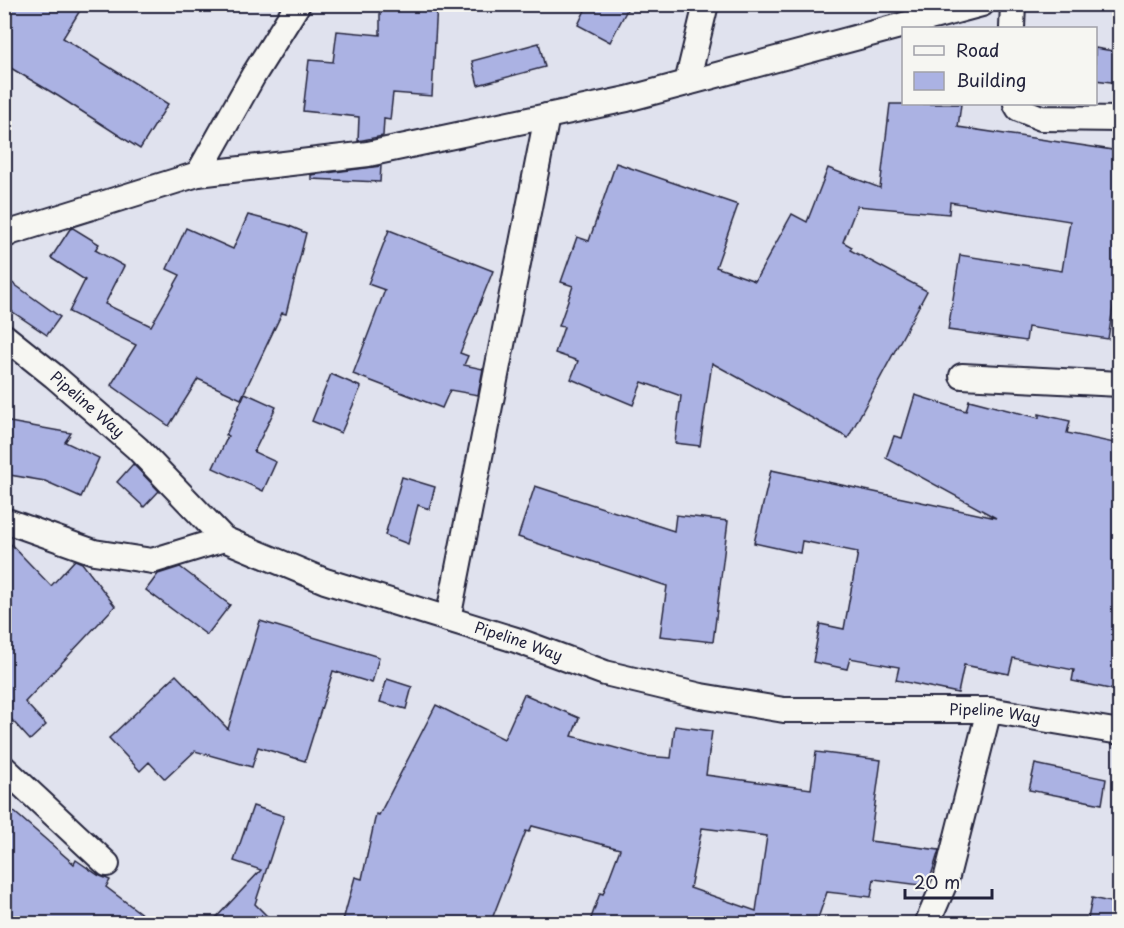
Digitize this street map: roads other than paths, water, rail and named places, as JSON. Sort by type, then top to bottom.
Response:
[{"type":"street","points":[[198,174],[253,76],[298,4]]},
{"type":"street","points":[[687,83],[706,4]]},
{"type":"street","points":[[4,236],[198,174],[368,154],[627,99],[982,4]]},
{"type":"street","points":[[1012,27],[1013,4]]},
{"type":"street","points":[[1017,105],[1019,109],[1041,118],[1119,119]]},
{"type":"street","points":[[448,619],[547,116]]},
{"type":"street","name":"Pipeline Way","points":[[4,336],[64,384],[137,448],[224,539],[325,581],[516,640],[605,673],[701,696],[784,710],[989,710],[1119,732]]},
{"type":"street","points":[[962,376],[1119,384]]},
{"type":"street","points":[[4,520],[94,552],[152,561],[224,539]]},
{"type":"street","points":[[927,924],[946,880],[989,710]]},
{"type":"street","points":[[4,768],[107,864]]}]
